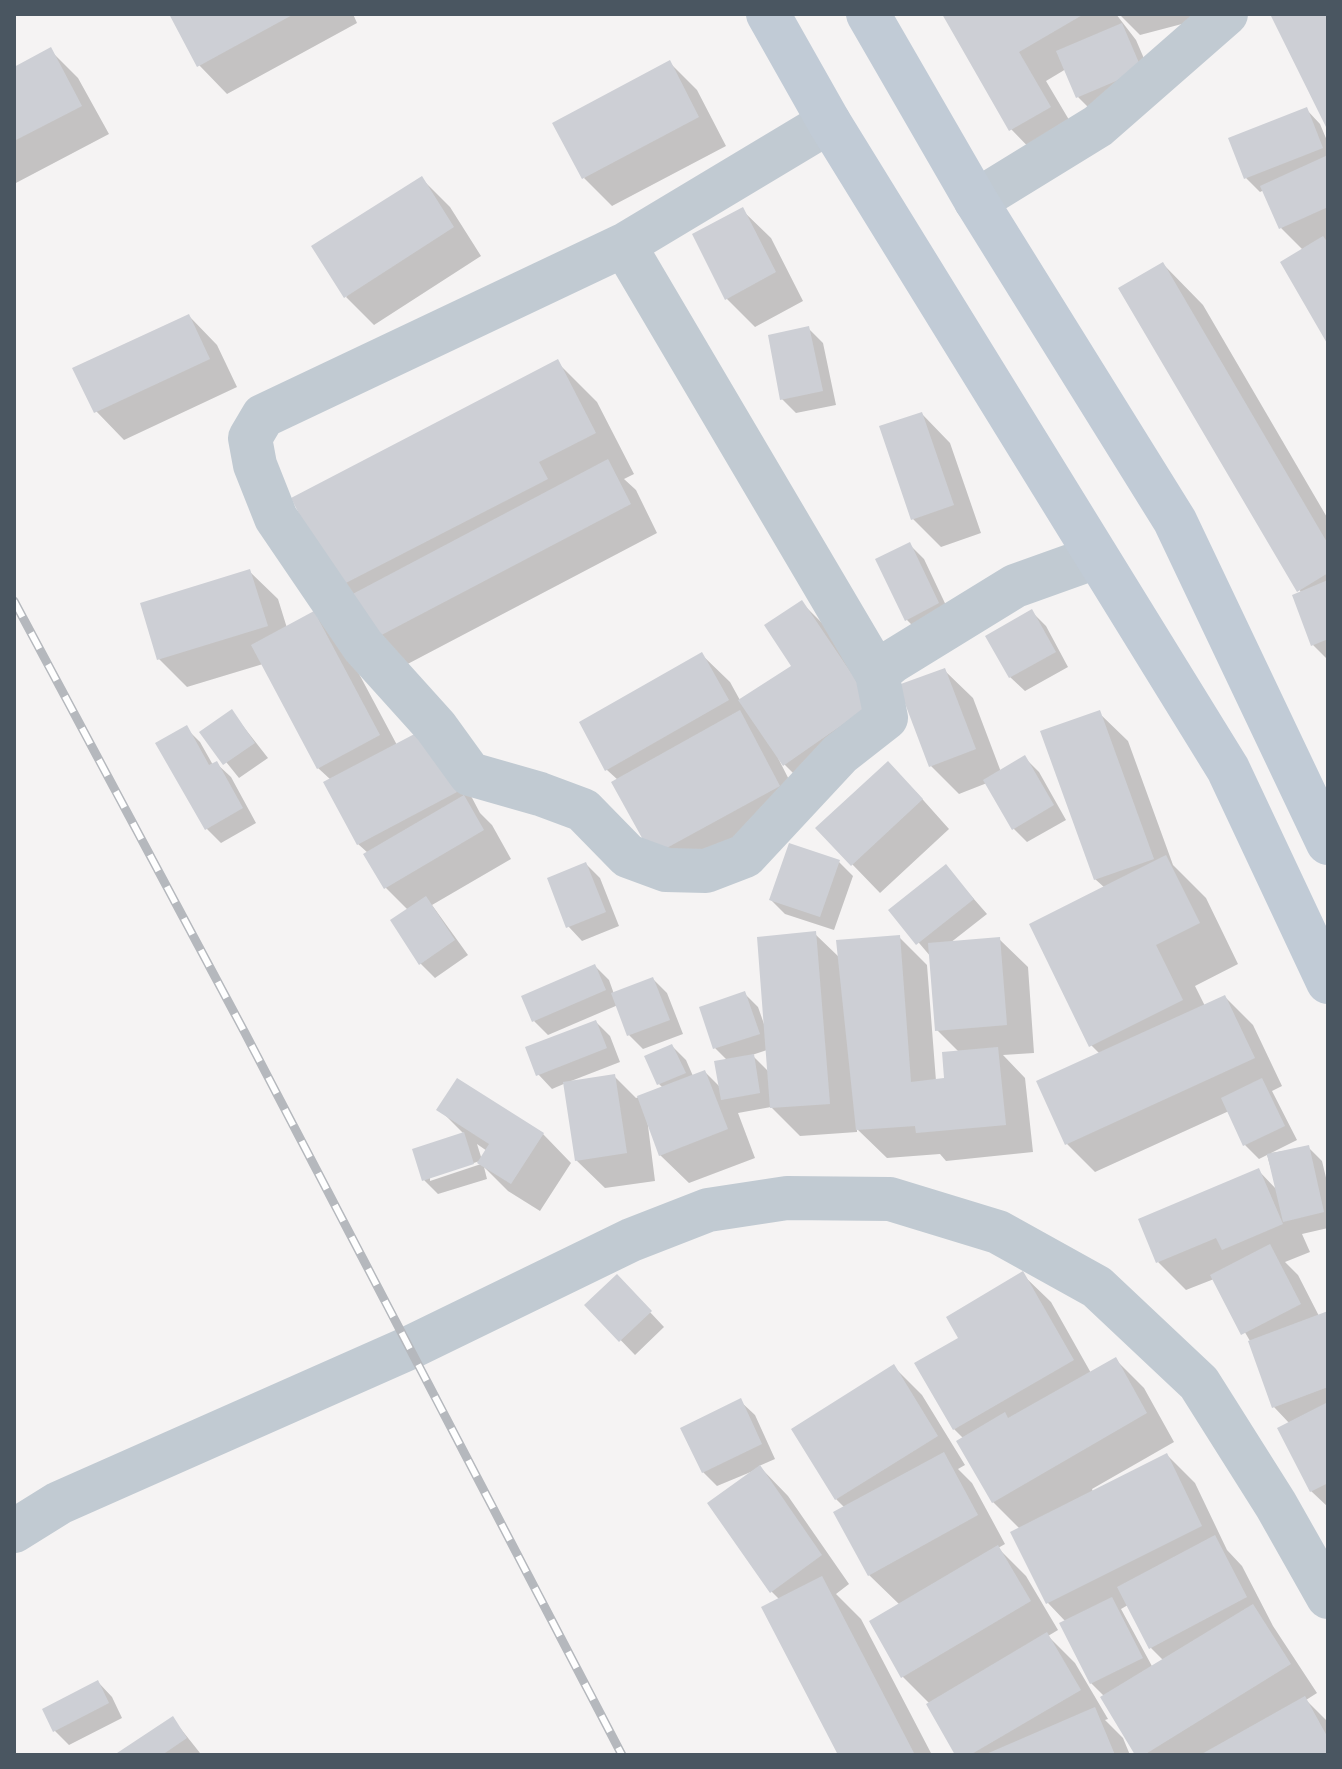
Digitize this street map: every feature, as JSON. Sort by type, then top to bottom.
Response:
[{"type":"street","points":[[768,14],[829,122],[1228,769],[1328,982]]},
{"type":"street","points":[[868,14],[976,201],[1175,521],[1328,843]]},
{"type":"street","points":[[976,201],[1098,126],[1226,14]]},
{"type":"street","points":[[624,245],[877,674],[886,718],[840,754],[745,856],[706,871],[666,870],[628,856],[583,810],[470,774],[436,727],[363,646],[276,518],[255,465],[250,438],[263,416],[624,245],[829,122]]},
{"type":"street","points":[[877,674],[1015,586],[1096,557]]},
{"type":"street","points":[[14,1531],[59,1503],[409,1348],[631,1240],[708,1210],[787,1198],[890,1199],[998,1232],[1097,1287],[1199,1383],[1276,1505],[1328,1597]]},
{"type":"street","points":[[14,1497],[59,1503]]},
{"type":"building","points":[[169,14],[294,14],[197,67]]},
{"type":"building","points":[[942,14],[1084,14],[1019,52],[1051,107],[1009,131]]},
{"type":"building","points":[[1270,14],[1326,14],[1328,17],[1328,131]]},
{"type":"building","points":[[1122,23],[1142,70],[1076,98],[1056,51]]},
{"type":"building","points":[[51,47],[82,106],[14,141],[14,67]]},
{"type":"building","points":[[670,60],[699,117],[582,179],[552,123]]},
{"type":"building","points":[[1307,107],[1323,148],[1244,179],[1228,138]]},
{"type":"building","points":[[1328,155],[1328,207],[1279,229],[1260,186]]},
{"type":"building","points":[[422,176],[454,227],[344,298],[311,246]]},
{"type":"building","points":[[743,207],[776,272],[725,300],[692,234]]},
{"type":"building","points":[[1323,236],[1328,243],[1328,345],[1280,262]]},
{"type":"building","points":[[1163,262],[1328,544],[1328,573],[1297,592],[1118,288]]},
{"type":"building","points":[[189,314],[210,359],[94,413],[72,368]]},
{"type":"building","points":[[809,326],[823,391],[780,400],[768,335]]},
{"type":"building","points":[[558,359],[596,433],[539,462],[548,479],[336,588],[291,498]]},
{"type":"building","points":[[922,412],[954,505],[911,520],[879,426]]},
{"type":"building","points":[[608,459],[631,504],[370,641],[347,597]]},
{"type":"building","points":[[910,542],[939,603],[905,621],[875,559]]},
{"type":"building","points":[[250,569],[268,626],[157,660],[140,603]]},
{"type":"building","points":[[1328,580],[1328,639],[1311,646],[1292,595]]},
{"type":"building","points":[[802,600],[872,704],[783,766],[738,700],[791,666],[764,625]]},
{"type":"building","points":[[1032,609],[1056,652],[1009,678],[985,636]]},
{"type":"building","points":[[314,611],[380,735],[317,769],[251,645]]},
{"type":"building","points":[[702,652],[729,700],[605,771],[579,722]]},
{"type":"building","points":[[945,668],[976,749],[929,767],[898,685]]},
{"type":"building","points":[[232,709],[255,743],[223,765],[199,732]]},
{"type":"building","points":[[740,710],[780,786],[652,856],[611,782]]},
{"type":"building","points":[[1100,710],[1154,859],[1094,880],[1040,731]]},
{"type":"building","points":[[187,725],[209,765],[217,761],[243,808],[205,830],[155,743]]},
{"type":"building","points":[[424,729],[457,792],[357,845],[323,782]]},
{"type":"building","points":[[1025,755],[1054,805],[1012,830],[983,780]]},
{"type":"building","points":[[888,761],[923,799],[851,866],[815,828]]},
{"type":"building","points":[[464,795],[484,830],[384,889],[363,854]]},
{"type":"building","points":[[789,843],[840,860],[820,917],[769,900]]},
{"type":"building","points":[[1166,855],[1200,923],[1156,945],[1183,1000],[1089,1047],[1029,924]]},
{"type":"building","points":[[586,862],[606,912],[566,928],[547,878]]},
{"type":"building","points":[[946,864],[974,899],[916,945],[888,910]]},
{"type":"building","points":[[426,896],[455,940],[419,965],[390,920]]},
{"type":"building","points":[[816,931],[830,1104],[770,1108],[757,937]]},
{"type":"building","points":[[900,935],[911,1082],[944,1078],[942,1052],[998,1047],[1006,1125],[916,1133],[915,1126],[856,1130],[836,940]]},
{"type":"building","points":[[1000,937],[1007,1025],[935,1031],[928,943]]},
{"type":"building","points":[[595,964],[606,990],[532,1022],[521,996]]},
{"type":"building","points":[[653,977],[670,1020],[627,1036],[611,993]]},
{"type":"building","points":[[745,991],[760,1034],[713,1049],[699,1007]]},
{"type":"building","points":[[1225,995],[1255,1058],[1065,1145],[1036,1081]]},
{"type":"building","points":[[596,1020],[607,1048],[536,1076],[525,1047]]},
{"type":"building","points":[[672,1044],[686,1073],[657,1085],[644,1056]]},
{"type":"building","points":[[754,1054],[760,1093],[721,1100],[714,1061]]},
{"type":"building","points":[[705,1070],[728,1129],[659,1156],[637,1096]]},
{"type":"building","points":[[615,1074],[627,1153],[575,1161],[563,1082]]},
{"type":"building","points":[[457,1078],[544,1133],[511,1184],[477,1163],[489,1144],[436,1110]]},
{"type":"building","points":[[1262,1078],[1285,1126],[1243,1146],[1221,1098]]},
{"type":"building","points":[[464,1132],[474,1164],[422,1181],[412,1149]]},
{"type":"building","points":[[1309,1145],[1324,1212],[1283,1222],[1267,1154]]},
{"type":"building","points":[[1259,1168],[1283,1224],[1222,1250],[1216,1238],[1156,1263],[1138,1219]]},
{"type":"building","points":[[1270,1244],[1301,1304],[1241,1335],[1210,1275]]},
{"type":"building","points":[[1023,1271],[1074,1360],[953,1430],[914,1363],[958,1338],[946,1317]]},
{"type":"building","points":[[617,1274],[652,1311],[619,1342],[584,1305]]},
{"type":"building","points":[[1328,1311],[1328,1387],[1272,1408],[1248,1341]]},
{"type":"building","points":[[1116,1357],[1147,1413],[992,1503],[956,1441],[1005,1412],[1008,1418]]},
{"type":"building","points":[[894,1364],[938,1436],[835,1500],[791,1429]]},
{"type":"building","points":[[741,1398],[762,1444],[702,1473],[680,1428]]},
{"type":"building","points":[[1328,1402],[1328,1483],[1310,1492],[1277,1428]]},
{"type":"building","points":[[944,1452],[978,1515],[868,1576],[833,1512]]},
{"type":"building","points":[[1167,1453],[1202,1526],[1046,1604],[1010,1532]]},
{"type":"building","points":[[760,1465],[822,1555],[770,1593],[707,1503]]},
{"type":"building","points":[[1215,1535],[1247,1597],[1149,1649],[1117,1587]]},
{"type":"building","points":[[998,1545],[1031,1601],[901,1678],[869,1621]]},
{"type":"building","points":[[822,1576],[915,1755],[838,1755],[761,1607]]},
{"type":"building","points":[[1112,1597],[1143,1658],[1090,1684],[1059,1623]]},
{"type":"building","points":[[1253,1604],[1291,1664],[1144,1755],[1135,1755],[1100,1697]]},
{"type":"building","points":[[1047,1632],[1081,1690],[970,1755],[955,1755],[926,1704]]},
{"type":"building","points":[[98,1680],[109,1703],[53,1732],[42,1709]]},
{"type":"building","points":[[1305,1696],[1328,1738],[1328,1755],[1200,1755]]},
{"type":"building","points":[[1095,1707],[1115,1755],[984,1755]]},
{"type":"building","points":[[173,1716],[187,1738],[162,1755],[114,1755]]},
{"type":"railway","points":[[14,601],[244,1031],[622,1755]]}]
